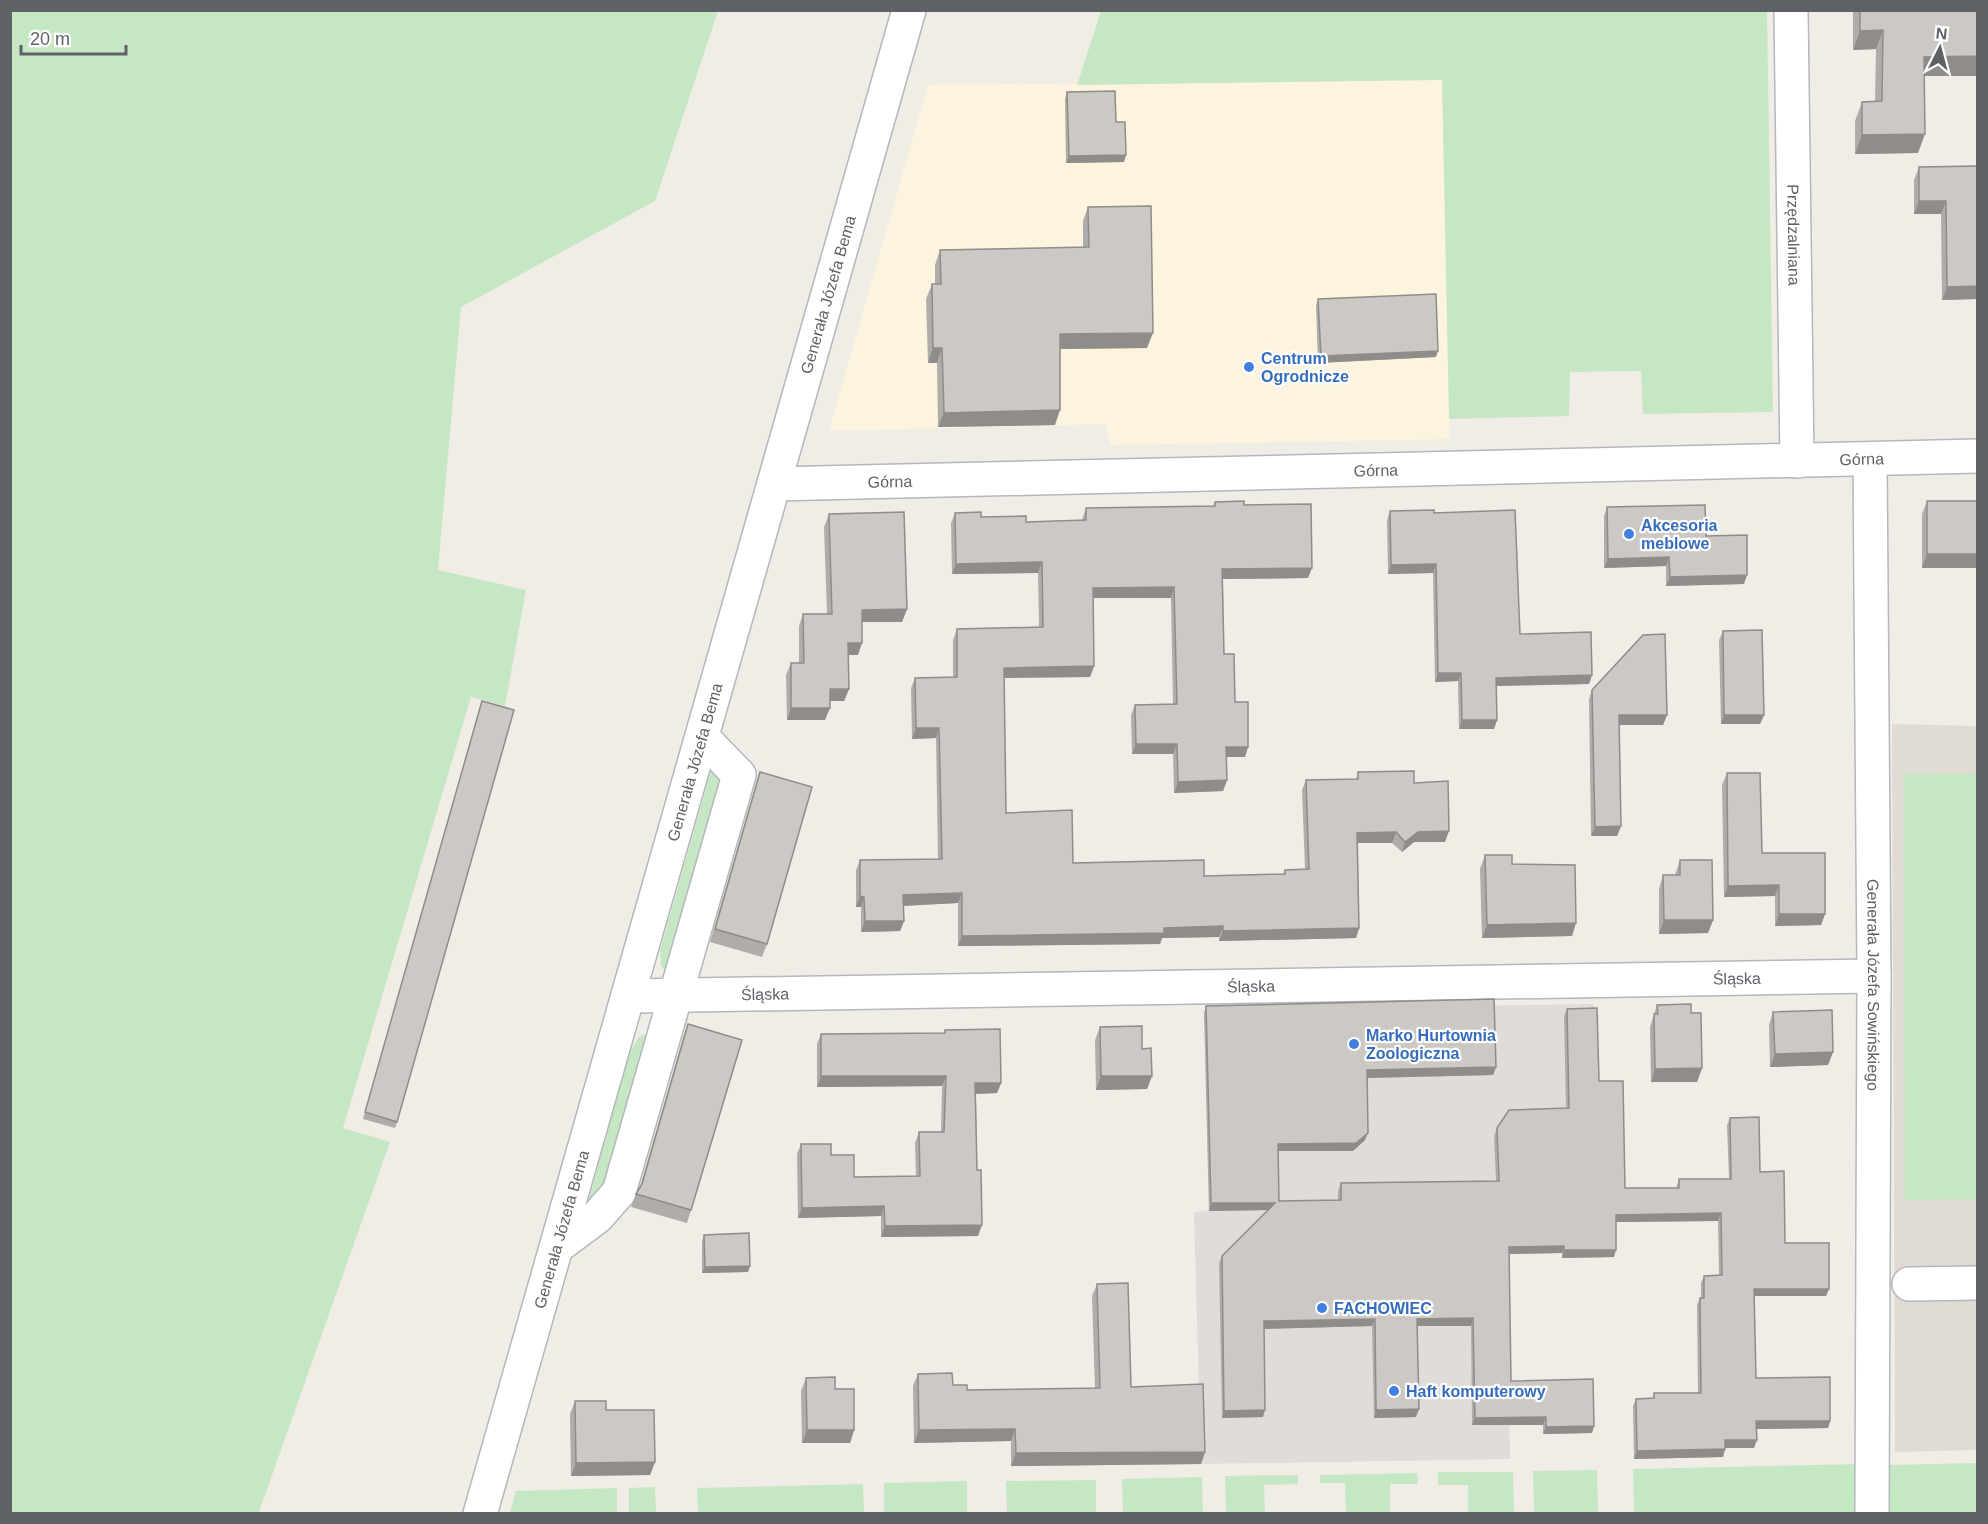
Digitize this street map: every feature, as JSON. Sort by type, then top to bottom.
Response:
[{"type":"street","name":"Generała Józefa Bema","points":[[480,1514],[630,996],[909,10]]},
{"type":"street","name":"Przędzalniana","points":[[1791,10],[1797,461]]},
{"type":"street","name":"Górna","points":[[774,484],[1977,456]]},
{"type":"street","name":"Generała Józefa Sowińskiego","points":[[1870,459],[1874,976],[1872,1514]]},
{"type":"street","points":[[558,1246],[597,1217],[619,1192],[739,775],[702,736]]},
{"type":"street","name":"Śląska","points":[[630,996],[1874,976]]},
{"type":"street","points":[[1909,1284],[1977,1283]]},
{"type":"shaded area","points":[[1442,80],[1450,439],[1111,445],[1105,424],[829,431],[928,85]]},
{"type":"shaded area","points":[[1892,724],[1977,726],[1977,1450],[1895,1452]]},
{"type":"shaded area","points":[[1594,1004],[1596,1088],[1506,1224],[1510,1459],[1201,1464],[1194,1212],[1209,1210],[1204,1010]]},
{"type":"green space","points":[[10,11],[718,11],[655,201],[461,307],[438,570],[526,590],[505,706],[471,697],[343,1128],[390,1142],[259,1512],[11,1513]]},
{"type":"green space","points":[[1101,11],[1767,11],[1773,412],[1643,414],[1641,371],[1570,372],[1569,416],[1449,419],[1442,80],[1077,85]]},
{"type":"green space","points":[[711,771],[730,780],[672,978],[661,966],[660,951]]},
{"type":"green space","points":[[1977,773],[1977,1199],[1905,1200],[1903,774]]},
{"type":"green space","points":[[657,1027],[613,1182],[585,1213],[629,1054],[638,1038]]},
{"type":"green space","points":[[1977,1463],[1977,1513],[1887,1514],[1887,1465]]},
{"type":"green space","points":[[1860,1464],[1859,1513],[1634,1513],[1633,1469]]},
{"type":"green space","points":[[1597,1470],[1598,1513],[1534,1513],[1533,1471]]},
{"type":"green space","points":[[1438,1472],[1513,1472],[1514,1513],[1468,1513],[1468,1485],[1438,1485]]},
{"type":"green space","points":[[1417,1473],[1418,1484],[1390,1484],[1390,1513],[1346,1513],[1345,1483],[1320,1483],[1320,1475]]},
{"type":"green space","points":[[1298,1475],[1298,1484],[1264,1485],[1265,1513],[1226,1513],[1225,1476]]},
{"type":"green space","points":[[1202,1477],[1203,1513],[1123,1513],[1122,1479]]},
{"type":"green space","points":[[1096,1480],[1096,1513],[1007,1513],[1006,1481]]},
{"type":"green space","points":[[967,1481],[967,1513],[884,1513],[884,1483]]},
{"type":"green space","points":[[863,1484],[864,1513],[698,1513],[697,1488]]},
{"type":"green space","points":[[655,1487],[656,1513],[629,1513],[629,1488]]},
{"type":"green space","points":[[617,1488],[617,1513],[498,1513],[510,1512],[516,1491]]},
{"type":"building","points":[[1860,10],[1977,10],[1977,56],[1924,57],[1925,134],[1862,135],[1862,102],[1882,101],[1883,30],[1860,31]]},
{"type":"building","points":[[1115,91],[1116,122],[1125,122],[1126,155],[1069,156],[1067,92]]},
{"type":"building","points":[[1977,166],[1977,286],[1947,287],[1946,201],[1919,201],[1919,167]]},
{"type":"building","points":[[1151,206],[1153,333],[1060,334],[1060,410],[944,413],[942,348],[933,348],[932,284],[941,284],[940,250],[1089,247],[1088,207]]},
{"type":"building","points":[[1436,294],[1438,351],[1321,356],[1318,299]]},
{"type":"building","points":[[1244,501],[1244,505],[1311,504],[1312,568],[1222,569],[1224,654],[1234,654],[1235,702],[1248,702],[1248,747],[1226,747],[1227,780],[1178,782],[1177,744],[1136,744],[1135,705],[1177,704],[1174,587],[1093,588],[1094,666],[1004,668],[1006,813],[1072,810],[1073,863],[1204,860],[1204,876],[1285,874],[1285,870],[1309,869],[1306,780],[1358,779],[1358,772],[1414,771],[1414,783],[1448,781],[1449,831],[1418,832],[1405,842],[1396,832],[1357,833],[1359,928],[1223,931],[1223,926],[1164,928],[1164,933],[962,936],[962,893],[903,895],[904,921],[865,921],[864,897],[860,896],[860,860],[942,859],[939,728],[916,728],[915,678],[957,677],[957,629],[1043,627],[1042,562],[956,564],[955,513],[981,512],[981,517],[1026,516],[1026,522],[1086,520],[1086,508],[1215,506],[1215,502]]},
{"type":"building","points":[[1927,501],[1977,501],[1977,554],[1927,554]]},
{"type":"building","points":[[1705,505],[1706,536],[1747,535],[1747,575],[1670,577],[1669,557],[1608,559],[1607,507]]},
{"type":"building","points":[[1434,510],[1434,513],[1515,510],[1520,634],[1591,632],[1592,675],[1496,678],[1497,720],[1462,720],[1461,673],[1438,673],[1436,564],[1391,565],[1390,511]]},
{"type":"building","points":[[904,512],[907,609],[862,610],[862,643],[848,643],[849,689],[830,689],[830,708],[791,708],[791,663],[804,663],[803,614],[832,614],[829,514]]},
{"type":"building","points":[[1762,630],[1764,715],[1724,715],[1723,631]]},
{"type":"building","points":[[1665,634],[1667,715],[1619,715],[1621,826],[1595,827],[1592,690],[1643,635]]},
{"type":"building","points":[[482,701],[514,710],[397,1122],[365,1112]]},
{"type":"building","points":[[760,772],[812,787],[767,944],[715,929]]},
{"type":"building","points":[[1727,773],[1760,773],[1762,853],[1825,853],[1825,914],[1779,914],[1779,885],[1728,886]]},
{"type":"building","points":[[1485,855],[1512,855],[1512,864],[1575,865],[1576,923],[1487,925]]},
{"type":"building","points":[[1680,860],[1712,860],[1713,920],[1664,920],[1663,875],[1680,875]]},
{"type":"building","points":[[1494,999],[1496,1067],[1367,1070],[1368,1133],[1356,1143],[1278,1144],[1279,1201],[1341,1200],[1341,1183],[1499,1181],[1497,1128],[1509,1110],[1569,1108],[1567,1009],[1597,1008],[1599,1081],[1623,1081],[1625,1188],[1679,1188],[1679,1179],[1731,1179],[1730,1118],[1759,1117],[1760,1172],[1784,1171],[1785,1243],[1829,1243],[1829,1289],[1754,1289],[1756,1378],[1830,1377],[1830,1421],[1756,1421],[1757,1440],[1725,1440],[1725,1449],[1637,1451],[1636,1399],[1654,1398],[1654,1393],[1701,1393],[1700,1298],[1704,1298],[1704,1276],[1722,1275],[1721,1213],[1616,1215],[1616,1250],[1564,1250],[1564,1246],[1509,1247],[1511,1381],[1593,1379],[1594,1426],[1546,1427],[1546,1417],[1475,1418],[1473,1318],[1417,1319],[1419,1409],[1376,1410],[1375,1319],[1264,1321],[1265,1410],[1224,1411],[1222,1256],[1275,1203],[1211,1203],[1206,1006]]},
{"type":"building","points":[[1691,1004],[1691,1013],[1701,1013],[1702,1068],[1655,1069],[1654,1014],[1658,1014],[1657,1005]]},
{"type":"building","points":[[1832,1010],[1833,1052],[1775,1054],[1773,1012]]},
{"type":"building","points":[[688,1024],[742,1040],[691,1210],[636,1194],[642,1184]]},
{"type":"building","points":[[1142,1026],[1142,1049],[1151,1048],[1152,1076],[1101,1076],[1100,1027]]},
{"type":"building","points":[[1000,1029],[1001,1083],[975,1083],[977,1170],[981,1170],[982,1225],[885,1226],[884,1206],[802,1208],[801,1144],[831,1144],[831,1155],[854,1155],[854,1177],[920,1176],[919,1132],[944,1132],[946,1076],[821,1076],[821,1034],[945,1033],[945,1030]]},
{"type":"building","points":[[749,1233],[750,1266],[705,1267],[704,1235]]},
{"type":"building","points":[[1128,1283],[1131,1387],[1203,1384],[1205,1452],[1016,1453],[1015,1429],[919,1430],[918,1374],[952,1373],[953,1385],[967,1385],[967,1390],[1100,1388],[1097,1284]]},
{"type":"building","points":[[835,1377],[835,1389],[854,1389],[854,1430],[807,1430],[806,1378]]},
{"type":"building","points":[[575,1401],[606,1401],[606,1410],[654,1410],[655,1462],[576,1463]]},
{"type":"place","name":"Centrum Ogrodnicze","points":[[1249,367]]},
{"type":"place","name":"Akcesoria meblowe","points":[[1629,534]]},
{"type":"place","name":"Marko Hurtownia Zoologiczna","points":[[1354,1044]]},
{"type":"place","name":"FACHOWIEC","points":[[1322,1308]]},
{"type":"place","name":"Haft komputerowy","points":[[1394,1391]]}]
